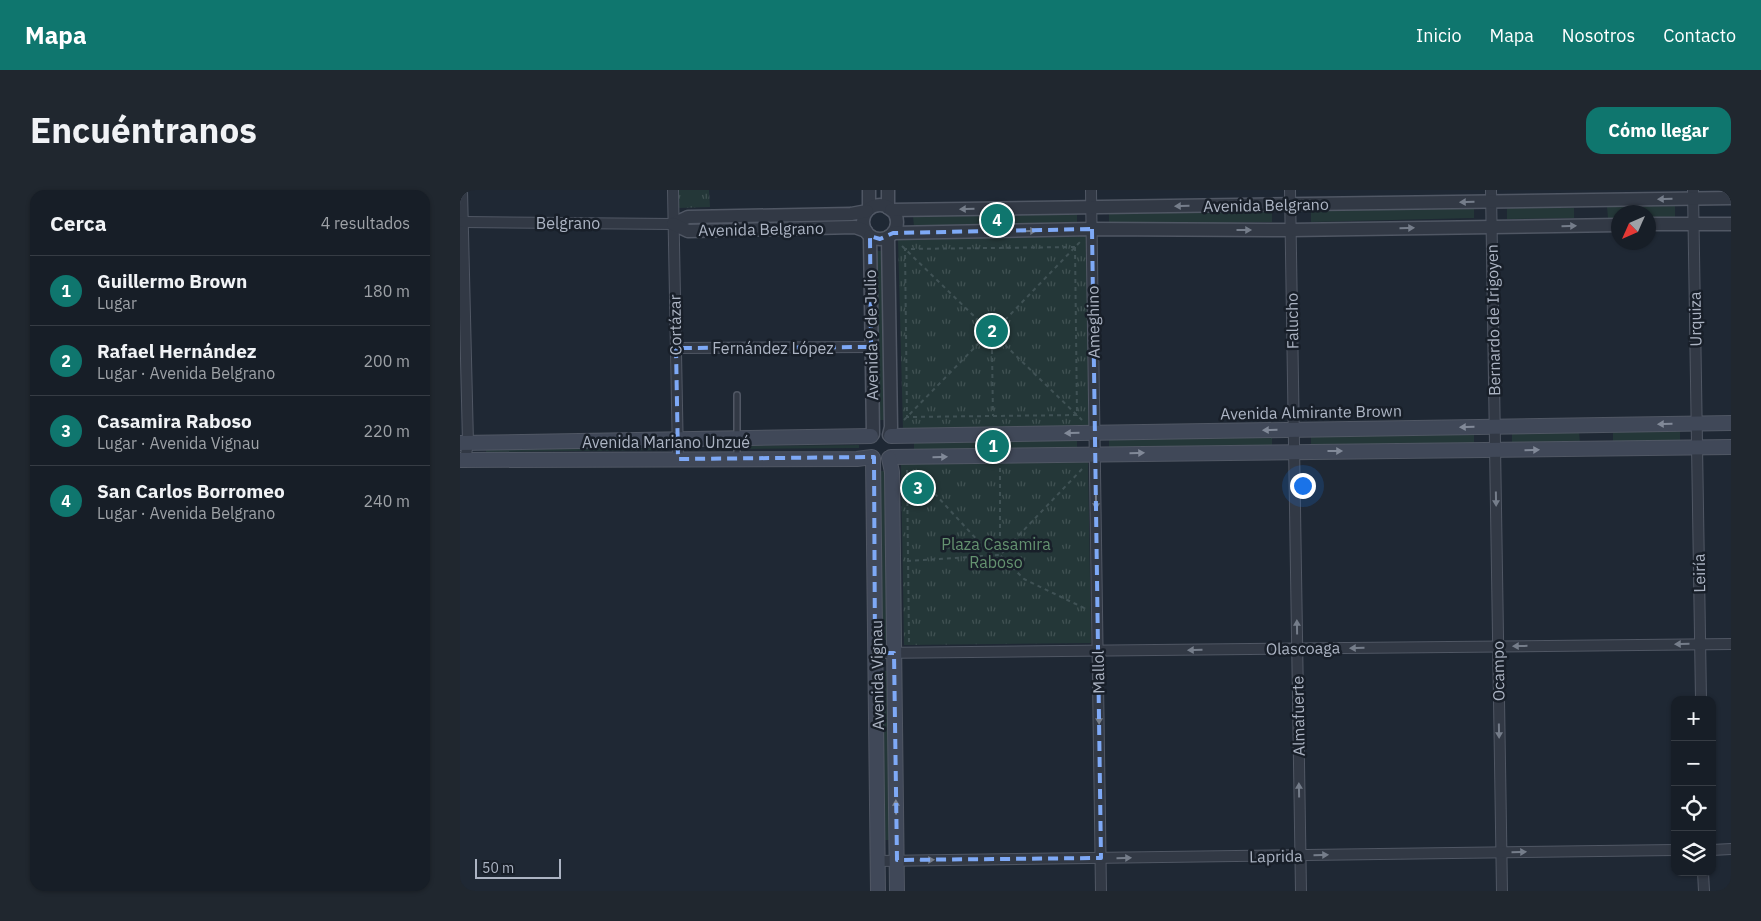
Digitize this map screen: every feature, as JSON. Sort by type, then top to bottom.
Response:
[{"type":"main road","name":"Avenida Almirante Brown","points":[[890,435],[1731,423]]},
{"type":"main road","points":[[890,457],[895,449],[894,440],[890,435],[882,432],[872,435],[867,446],[872,458],[882,461],[890,457],[1731,447]]},
{"type":"main road","name":"Avenida Mariano Unzué","points":[[464,443],[872,435]]},
{"type":"main road","name":"Avenida Vignau","points":[[890,457],[892,472],[897,891]]},
{"type":"main road","name":"Avenida Mariano Unzué","points":[[463,460],[872,458]]},
{"type":"main road","name":"Avenida Vignau","points":[[872,458],[878,891]]},
{"type":"street","points":[[462,190],[463,460]]},
{"type":"street","name":"Cortázar","points":[[673,190],[678,460]]},
{"type":"street","points":[[869,190],[868,210],[863,223],[868,234],[880,239],[891,235],[897,223],[890,209],[888,190]]},
{"type":"street","name":"Ameghino","points":[[1091,190],[1095,454]]},
{"type":"street","name":"Falucho","points":[[1290,190],[1294,452]]},
{"type":"street","name":"Avenida Belgrano","points":[[890,209],[1290,204],[1491,196],[1693,194],[1731,198]]},
{"type":"street","name":"Urquiza","points":[[1693,194],[1697,447]]},
{"type":"street","name":"Bernardo de Irigoyen","points":[[1491,196],[1495,450]]},
{"type":"street","points":[[868,210],[880,205],[890,209]]},
{"type":"street","name":"Avenida Belgrano","points":[[673,224],[688,217],[852,214],[868,210]]},
{"type":"street","points":[[774,216],[774,229]]},
{"type":"street","name":"Belgrano","points":[[463,222],[673,224]]},
{"type":"street","name":"Avenida Belgrano","points":[[673,224],[688,231],[855,227],[868,234]]},
{"type":"street","points":[[1656,224],[1731,224]]},
{"type":"street","name":"Avenida Belgrano","points":[[891,235],[1092,230],[1290,230],[1611,225]]},
{"type":"street","name":"Avenida 9 de Julio","points":[[868,234],[872,435]]},
{"type":"street","name":"Avenida 9 de Julio","points":[[890,435],[891,235]]},
{"type":"street","name":"Fernández López","points":[[676,348],[871,347]]},
{"type":"street","name":"Leiría","points":[[1697,447],[1701,696]]},
{"type":"street","name":"Ocampo","points":[[1495,450],[1502,891]]},
{"type":"street","name":"Almafuerte","points":[[1294,452],[1301,891]]},
{"type":"street","name":"Mallol","points":[[1095,454],[1102,891]]},
{"type":"street","name":"Olascoaga","points":[[875,653],[1731,644]]},
{"type":"street","name":"Laprida","points":[[878,861],[1671,850]]},
{"type":"street","points":[[1716,850],[1731,850]]},
{"type":"street","points":[[1703,876],[1704,891]]},
{"type":"lane","points":[[737,395],[737,459]]},
{"type":"path","points":[[1005,320],[1092,230]]},
{"type":"path","points":[[891,235],[979,320]]},
{"type":"path","points":[[905,249],[1075,247]]},
{"type":"path","points":[[1075,247],[1077,415]]},
{"type":"path","points":[[905,249],[907,417]]},
{"type":"path","points":[[995,314],[1005,320],[1010,330],[1010,335],[1005,345],[992,350],[978,343],[975,332],[979,320],[995,314]]},
{"type":"path","points":[[890,435],[978,343]]},
{"type":"path","points":[[1005,345],[1095,433]]},
{"type":"path","points":[[992,350],[993,416]]},
{"type":"path","points":[[907,417],[1077,415]]},
{"type":"path","points":[[1000,555],[1095,454]]},
{"type":"path","points":[[1000,555],[1001,456]]},
{"type":"path","points":[[909,653],[907,464],[991,555]]},
{"type":"path","points":[[893,562],[1000,555],[1024,579],[1098,615]]},
{"type":"highlighted area","points":[[1092,229],[1101,858],[897,860],[894,653],[875,653],[874,457],[678,459],[676,348],[871,347],[870,236],[880,239],[893,233]]},
{"type":"green space","points":[[678,190],[709,190],[710,207],[678,208]]},
{"type":"green space","points":[[1656,206],[1675,206],[1675,217],[1656,217]]},
{"type":"green space","points":[[1474,207],[1474,218],[1311,222],[1311,210]]},
{"type":"green space","points":[[1607,207],[1611,207],[1611,218],[1608,218]]},
{"type":"green space","points":[[1507,208],[1574,208],[1574,218],[1507,219]]},
{"type":"green space","points":[[1272,211],[1272,222],[1109,225],[1109,214]]},
{"type":"green space","points":[[1077,212],[1077,223],[914,227],[913,216]]},
{"type":"green space","points":[[1087,232],[1090,428],[903,429],[898,239]]},
{"type":"green space","points":[[875,251],[884,251],[886,420],[877,420]]},
{"type":"green space","points":[[1613,431],[1680,431],[1680,442],[1613,442]]},
{"type":"green space","points":[[1579,432],[1580,443],[1512,444],[1512,433]]},
{"type":"green space","points":[[1272,434],[1272,445],[1109,448],[1109,437]]},
{"type":"green space","points":[[1474,434],[1474,445],[1311,448],[1311,437]]},
{"type":"green space","points":[[1077,438],[1077,449],[914,452],[914,441]]},
{"type":"green space","points":[[859,445],[859,448],[748,449],[748,446]]},
{"type":"green space","points":[[668,447],[668,450],[486,452],[486,449]]},
{"type":"green space","name":"Plaza Casamira Raboso","points":[[1088,462],[1091,643],[904,645],[901,464]]},
{"type":"green space","points":[[879,471],[888,471],[889,640],[881,640]]},
{"type":"green space","points":[[881,671],[890,671],[891,840],[882,840]]},
{"type":"place","name":"San Carlos Borromeo","points":[[997,220]]},
{"type":"place","name":"Rafael Hernández","points":[[992,331]]},
{"type":"place","name":"Guillermo Brown","points":[[993,446]]},
{"type":"place","name":"Casamira Raboso","points":[[918,488]]}]
